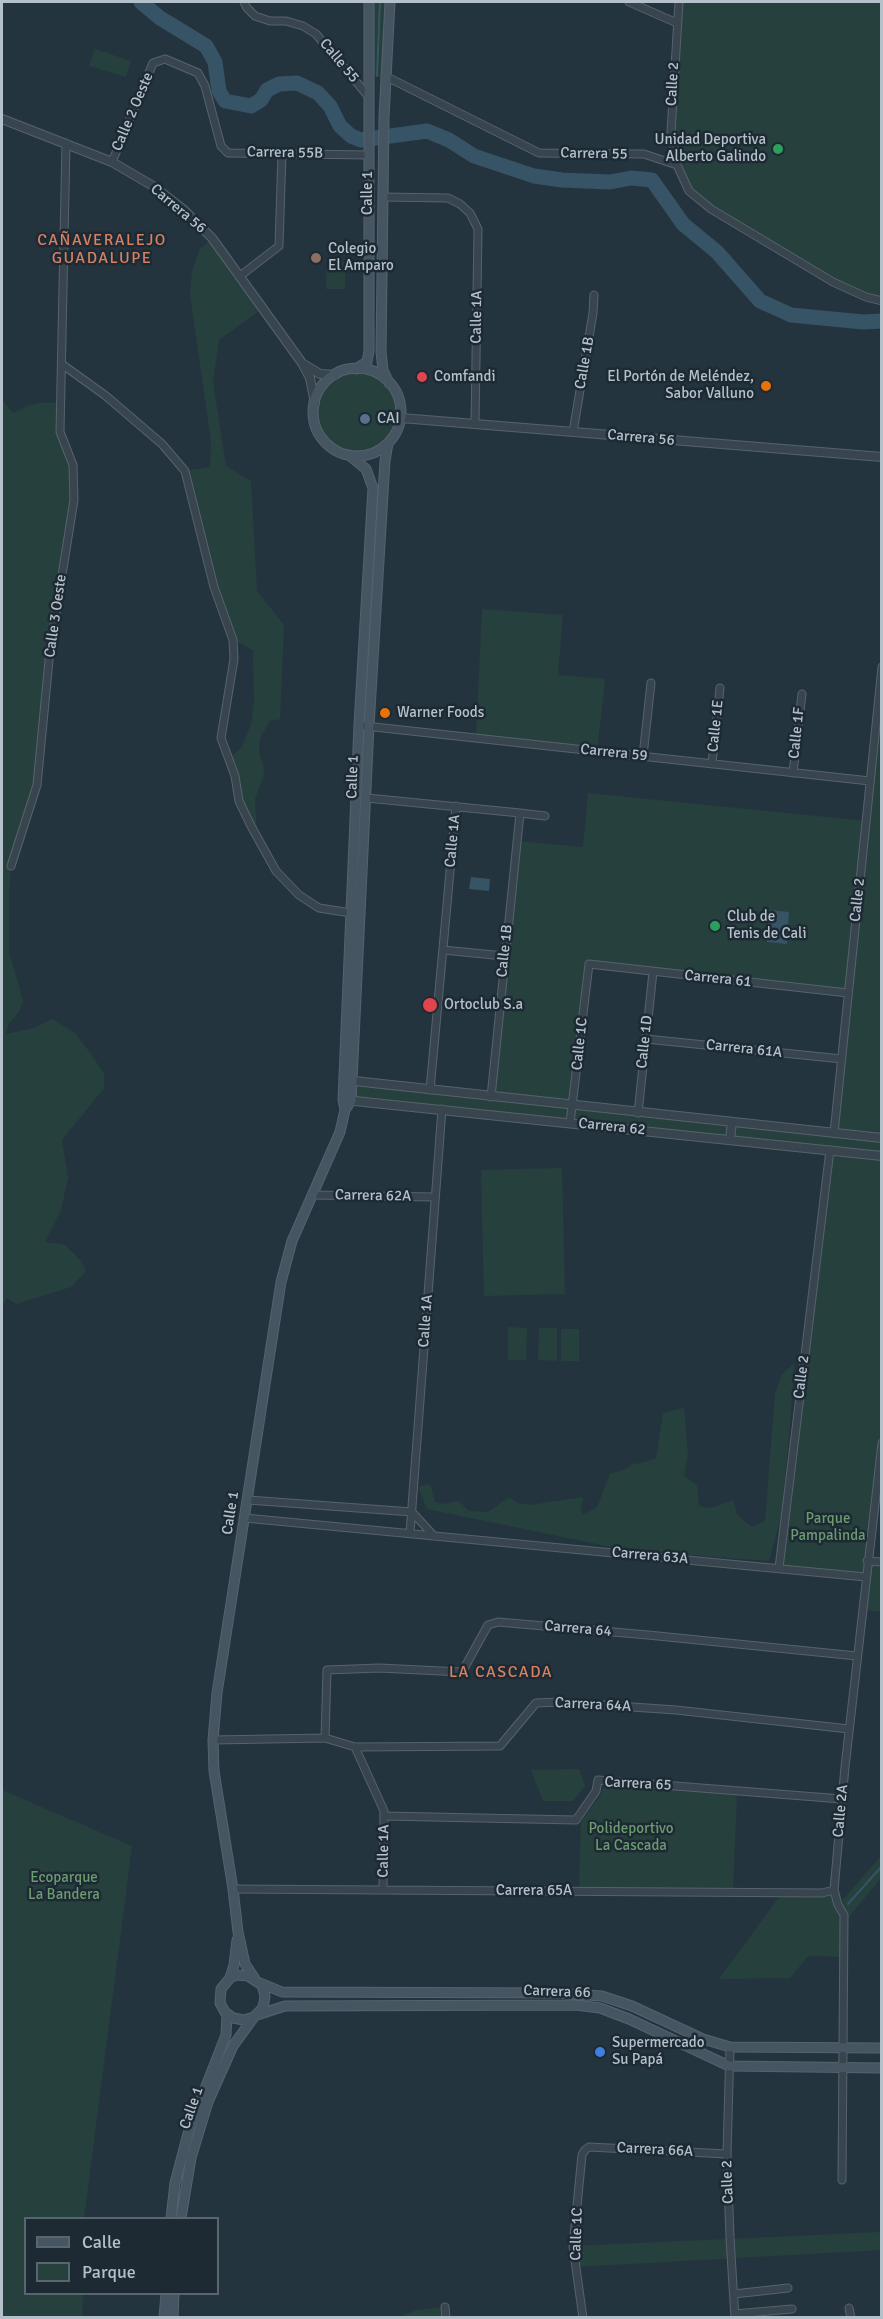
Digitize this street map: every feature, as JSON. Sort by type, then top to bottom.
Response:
[{"type":"main road","name":"Calle 1","points":[[356,369],[367,362],[369,351],[369,2]]},
{"type":"main road","name":"Calle 1","points":[[389,382],[381,364],[384,98],[390,2]]},
{"type":"main road","points":[[369,98],[384,98]]},
{"type":"main road","points":[[356,369],[372,372],[389,382],[398,397],[401,418],[397,432],[388,443],[370,454],[349,455],[331,447],[320,435],[314,420],[315,404],[322,387],[335,375],[356,369]]},
{"type":"main road","name":"Calle 1","points":[[257,1981],[245,1964],[237,1932],[233,1889],[214,1771],[213,1740],[218,1693],[281,1282],[292,1241],[340,1132],[346,1103],[367,798],[369,726],[385,461],[388,443]]},
{"type":"main road","name":"Calle 1","points":[[348,1081],[351,913],[373,488],[366,469],[349,455]]},
{"type":"main road","name":"Calle 1","points":[[230,1978],[234,1965],[237,1932]]},
{"type":"main road","points":[[244,1975],[257,1981],[263,1989],[265,1999],[263,2006],[255,2016],[240,2020],[228,2014],[222,2006],[220,1996],[223,1986],[230,1978],[244,1975]]},
{"type":"main road","name":"Carrera 66","points":[[257,1981],[282,1992],[534,1993],[602,1996],[632,2006],[703,2039],[730,2047],[882,2048]]},
{"type":"main road","name":"Carrera 66","points":[[255,2016],[285,2006],[575,2005],[600,2008],[629,2019],[729,2066],[882,2068]]},
{"type":"main road","name":"Calle 1","points":[[171,2217],[176,2182],[189,2130],[226,2036],[228,2014]]},
{"type":"main road","name":"Calle 1","points":[[181,2217],[191,2158],[208,2102],[232,2046],[255,2016]]},
{"type":"main road","points":[[164,2318],[166,2295]]},
{"type":"main road","points":[[173,2318],[174,2295]]},
{"type":"street","name":"Calle 55","points":[[244,2],[255,16],[270,21],[286,21],[303,26],[316,34],[369,98]]},
{"type":"street","points":[[629,2],[677,23]]},
{"type":"street","name":"Calle 2","points":[[677,165],[671,132],[679,2]]},
{"type":"street","name":"Carrera 55B","points":[[153,63],[165,58],[198,73],[205,87],[221,146],[228,153],[369,152]]},
{"type":"street","name":"Calle 2 Oeste","points":[[112,162],[153,63]]},
{"type":"street","name":"Carrera 55","points":[[385,76],[539,153],[644,154],[677,165]]},
{"type":"street","name":"Carrera 56","points":[[2,119],[112,162],[153,186],[184,210],[205,230],[302,363],[310,378],[315,404]]},
{"type":"street","name":"Calle 3 Oeste","points":[[12,866],[37,785],[50,650],[74,500],[72,465],[60,432],[66,143]]},
{"type":"street","points":[[240,276],[279,246],[282,153]]},
{"type":"street","points":[[677,165],[689,192],[711,209],[833,282],[866,297],[882,301]]},
{"type":"street","name":"Calle 1A","points":[[383,197],[448,198],[460,204],[470,213],[478,229],[475,424]]},
{"type":"street","name":"Calle 1B","points":[[573,432],[593,313],[594,294]]},
{"type":"street","points":[[302,363],[314,371],[335,375]]},
{"type":"street","points":[[63,365],[106,396],[154,437],[185,471],[214,587],[233,640],[234,659],[220,738],[235,776],[240,801],[250,826],[276,871],[299,895],[319,909],[351,913]]},
{"type":"street","name":"Carrera 56","points":[[401,418],[882,457]]},
{"type":"street","name":"Calle 2","points":[[834,1133],[882,667]]},
{"type":"street","points":[[643,756],[651,683]]},
{"type":"street","name":"Calle 1E","points":[[712,764],[720,688]]},
{"type":"street","name":"Calle 1F","points":[[793,773],[802,694]]},
{"type":"street","name":"Carrera 59","points":[[359,725],[870,781]]},
{"type":"street","points":[[367,798],[545,816]]},
{"type":"street","name":"Calle 1A","points":[[430,1090],[456,806]]},
{"type":"street","name":"Calle 1B","points":[[491,1097],[520,813]]},
{"type":"street","points":[[443,950],[504,956]]},
{"type":"street","name":"Carrera 61","points":[[588,964],[848,993]]},
{"type":"street","name":"Calle 1C","points":[[570,1123],[588,964]]},
{"type":"street","name":"Calle 1D","points":[[638,1113],[652,972]]},
{"type":"street","name":"Carrera 61A","points":[[646,1039],[842,1059]]},
{"type":"street","name":"Carrera 62","points":[[348,1081],[882,1138]]},
{"type":"street","name":"Carrera 62","points":[[346,1103],[442,1110],[882,1156]]},
{"type":"street","name":"Calle 1A","points":[[410,1533],[442,1110]]},
{"type":"street","points":[[730,1140],[732,1122]]},
{"type":"street","name":"Calle 2","points":[[778,1568],[830,1150]]},
{"type":"street","name":"Carrera 62A","points":[[311,1195],[435,1197]]},
{"type":"street","name":"Calle 2A","points":[[842,2180],[844,1916],[834,1890],[867,1561],[880,1476],[882,1443]]},
{"type":"street","points":[[248,1500],[412,1512],[434,1536]]},
{"type":"street","name":"Carrera 63A","points":[[245,1518],[866,1576]]},
{"type":"street","points":[[867,1561],[882,1562]]},
{"type":"street","name":"Carrera 64","points":[[325,1738],[327,1670],[379,1668],[462,1672],[488,1625],[498,1622],[857,1656]]},
{"type":"street","name":"Carrera 64A","points":[[213,1740],[325,1738],[355,1748],[500,1746],[536,1702],[676,1710],[849,1729]]},
{"type":"street","name":"Calle 1A","points":[[355,1748],[384,1811],[383,1889]]},
{"type":"street","name":"Carrera 65","points":[[384,1816],[576,1820],[596,1791],[598,1780],[843,1799]]},
{"type":"street","name":"Carrera 65A","points":[[233,1889],[822,1893],[834,1890]]},
{"type":"street","name":"Calle 2","points":[[730,2047],[727,2154],[735,2316]]},
{"type":"street","name":"Carrera 66A","points":[[585,2150],[588,2147],[727,2154]]},
{"type":"street","name":"Calle 1C","points":[[583,2318],[573,2246],[582,2155],[585,2150]]},
{"type":"street","points":[[734,2294],[788,2288]]},
{"type":"street","points":[[445,2307],[446,2318]]},
{"type":"street","points":[[849,2308],[851,2318]]},
{"type":"street","points":[[735,2316],[792,2309]]},
{"type":"green space","points":[[369,2],[390,2],[385,76],[369,76]]},
{"type":"green space","name":"Unidad Deportiva Alberto Galindo","points":[[679,2],[881,2],[881,301],[833,282],[689,191],[677,165],[671,132]]},
{"type":"green space","points":[[95,49],[131,61],[126,77],[89,66]]},
{"type":"green space","points":[[212,238],[263,308],[219,340],[213,382],[226,466],[251,481],[257,591],[284,625],[280,719],[270,721],[261,736],[259,745],[264,775],[255,799],[257,833],[250,826],[229,758],[241,748],[251,725],[254,703],[253,650],[233,640],[214,587],[185,471],[210,467],[211,440],[190,295],[192,271],[200,249]]},
{"type":"green space","points":[[327,262],[345,262],[345,289],[326,289]]},
{"type":"green space","points":[[349,369],[365,369],[388,381],[397,395],[400,412],[397,429],[388,443],[365,455],[349,455],[333,448],[321,436],[314,420],[314,404],[321,388],[333,376]]},
{"type":"green space","points":[[2,400],[13,413],[30,405],[47,402],[61,404],[60,432],[73,465],[74,500],[50,650],[37,785],[11,866],[9,952],[23,1001],[19,1012],[8,1025],[6,1034],[34,1028],[52,1019],[74,1032],[88,1050],[104,1073],[104,1088],[62,1140],[68,1178],[61,1210],[45,1242],[65,1245],[81,1261],[86,1271],[71,1287],[16,1304],[7,1298],[2,1305]]},
{"type":"green space","points":[[482,609],[563,615],[558,675],[605,679],[597,751],[476,738]]},
{"type":"green space","name":"Parque Pampalinda","points":[[881,667],[882,1443],[868,1560],[881,1562],[881,1612],[862,1610],[865,1577],[779,1568],[830,1150],[351,1101],[352,1081],[491,1097],[518,841],[583,847],[588,793],[866,821]],"holes":[[[589,964],[848,993],[834,1132],[573,1106]]]},
{"type":"green space","points":[[562,1168],[565,1294],[484,1296],[481,1170]]},
{"type":"green space","points":[[508,1327],[527,1328],[526,1360],[508,1360]]},
{"type":"green space","points":[[539,1328],[557,1328],[557,1361],[538,1360]]},
{"type":"green space","points":[[561,1329],[579,1329],[579,1361],[561,1361]]},
{"type":"green space","points":[[794,1364],[781,1517],[769,1561],[626,1550],[427,1509],[418,1487],[430,1484],[435,1502],[442,1504],[459,1501],[469,1511],[488,1512],[509,1497],[517,1503],[530,1505],[583,1497],[581,1510],[583,1515],[597,1507],[610,1474],[626,1469],[632,1464],[656,1458],[663,1413],[684,1408],[688,1455],[684,1476],[697,1485],[699,1506],[711,1508],[733,1500],[737,1514],[753,1527],[765,1521],[775,1393],[782,1374]]},
{"type":"green space","points":[[579,1769],[585,1786],[573,1801],[543,1801],[531,1770]]},
{"type":"green space","name":"Polideportivo La Cascada","points":[[604,1786],[737,1795],[733,1889],[579,1887],[581,1822]]},
{"type":"green space","name":"Ecoparque La Bandera","points":[[2,1790],[132,1846],[84,2217],[24,2217],[24,2295],[83,2295],[82,2317],[2,2317]]},
{"type":"green space","points":[[881,1856],[881,1878],[844,1923],[843,1957],[808,1956],[790,1978],[719,1979],[782,1893],[834,1890],[839,1904]]},
{"type":"green space","points":[[882,2232],[881,2250],[575,2267],[573,2246]]},
{"type":"green space","points":[[445,2307],[446,2317],[397,2318],[417,2310]]},
{"type":"water","points":[[471,877],[490,879],[489,891],[469,889]]},
{"type":"water","points":[[769,910],[789,912],[787,944],[767,942]]},
{"type":"waterway","points":[[141,2],[160,18],[206,46],[215,62],[219,91],[225,101],[251,106],[261,100],[267,90],[279,84],[297,83],[318,93],[330,106],[340,126],[351,136],[361,140],[427,131],[449,140],[474,156],[534,176],[610,182],[631,178],[652,180],[683,224],[717,252],[760,301],[791,315],[863,322],[882,321]]},
{"type":"waterway","points":[[377,76],[380,2]]},
{"type":"waterway","points":[[848,1904],[882,1866]]},
{"type":"place","name":"Unidad Deportiva Alberto Galindo","points":[[778,149]]},
{"type":"place","name":"Colegio El Amparo","points":[[316,258]]},
{"type":"place","name":"Comfandi","points":[[422,377]]},
{"type":"place","name":"El Portón de Meléndez, Sabor Valluno","points":[[766,386]]},
{"type":"place","name":"CAI","points":[[365,419]]},
{"type":"place","name":"Warner Foods","points":[[385,713]]},
{"type":"place","name":"Club de Tenis de Cali","points":[[715,926]]},
{"type":"place","name":"Ortoclub S.a","points":[[430,1005]]},
{"type":"place","name":"Supermercado Su Papá","points":[[600,2052]]},
{"type":"district","name":"CAÑAVERALEJO GUADALUPE","points":[[102,250]]},
{"type":"district","name":"LA CASCADA","points":[[501,1673]]}]
